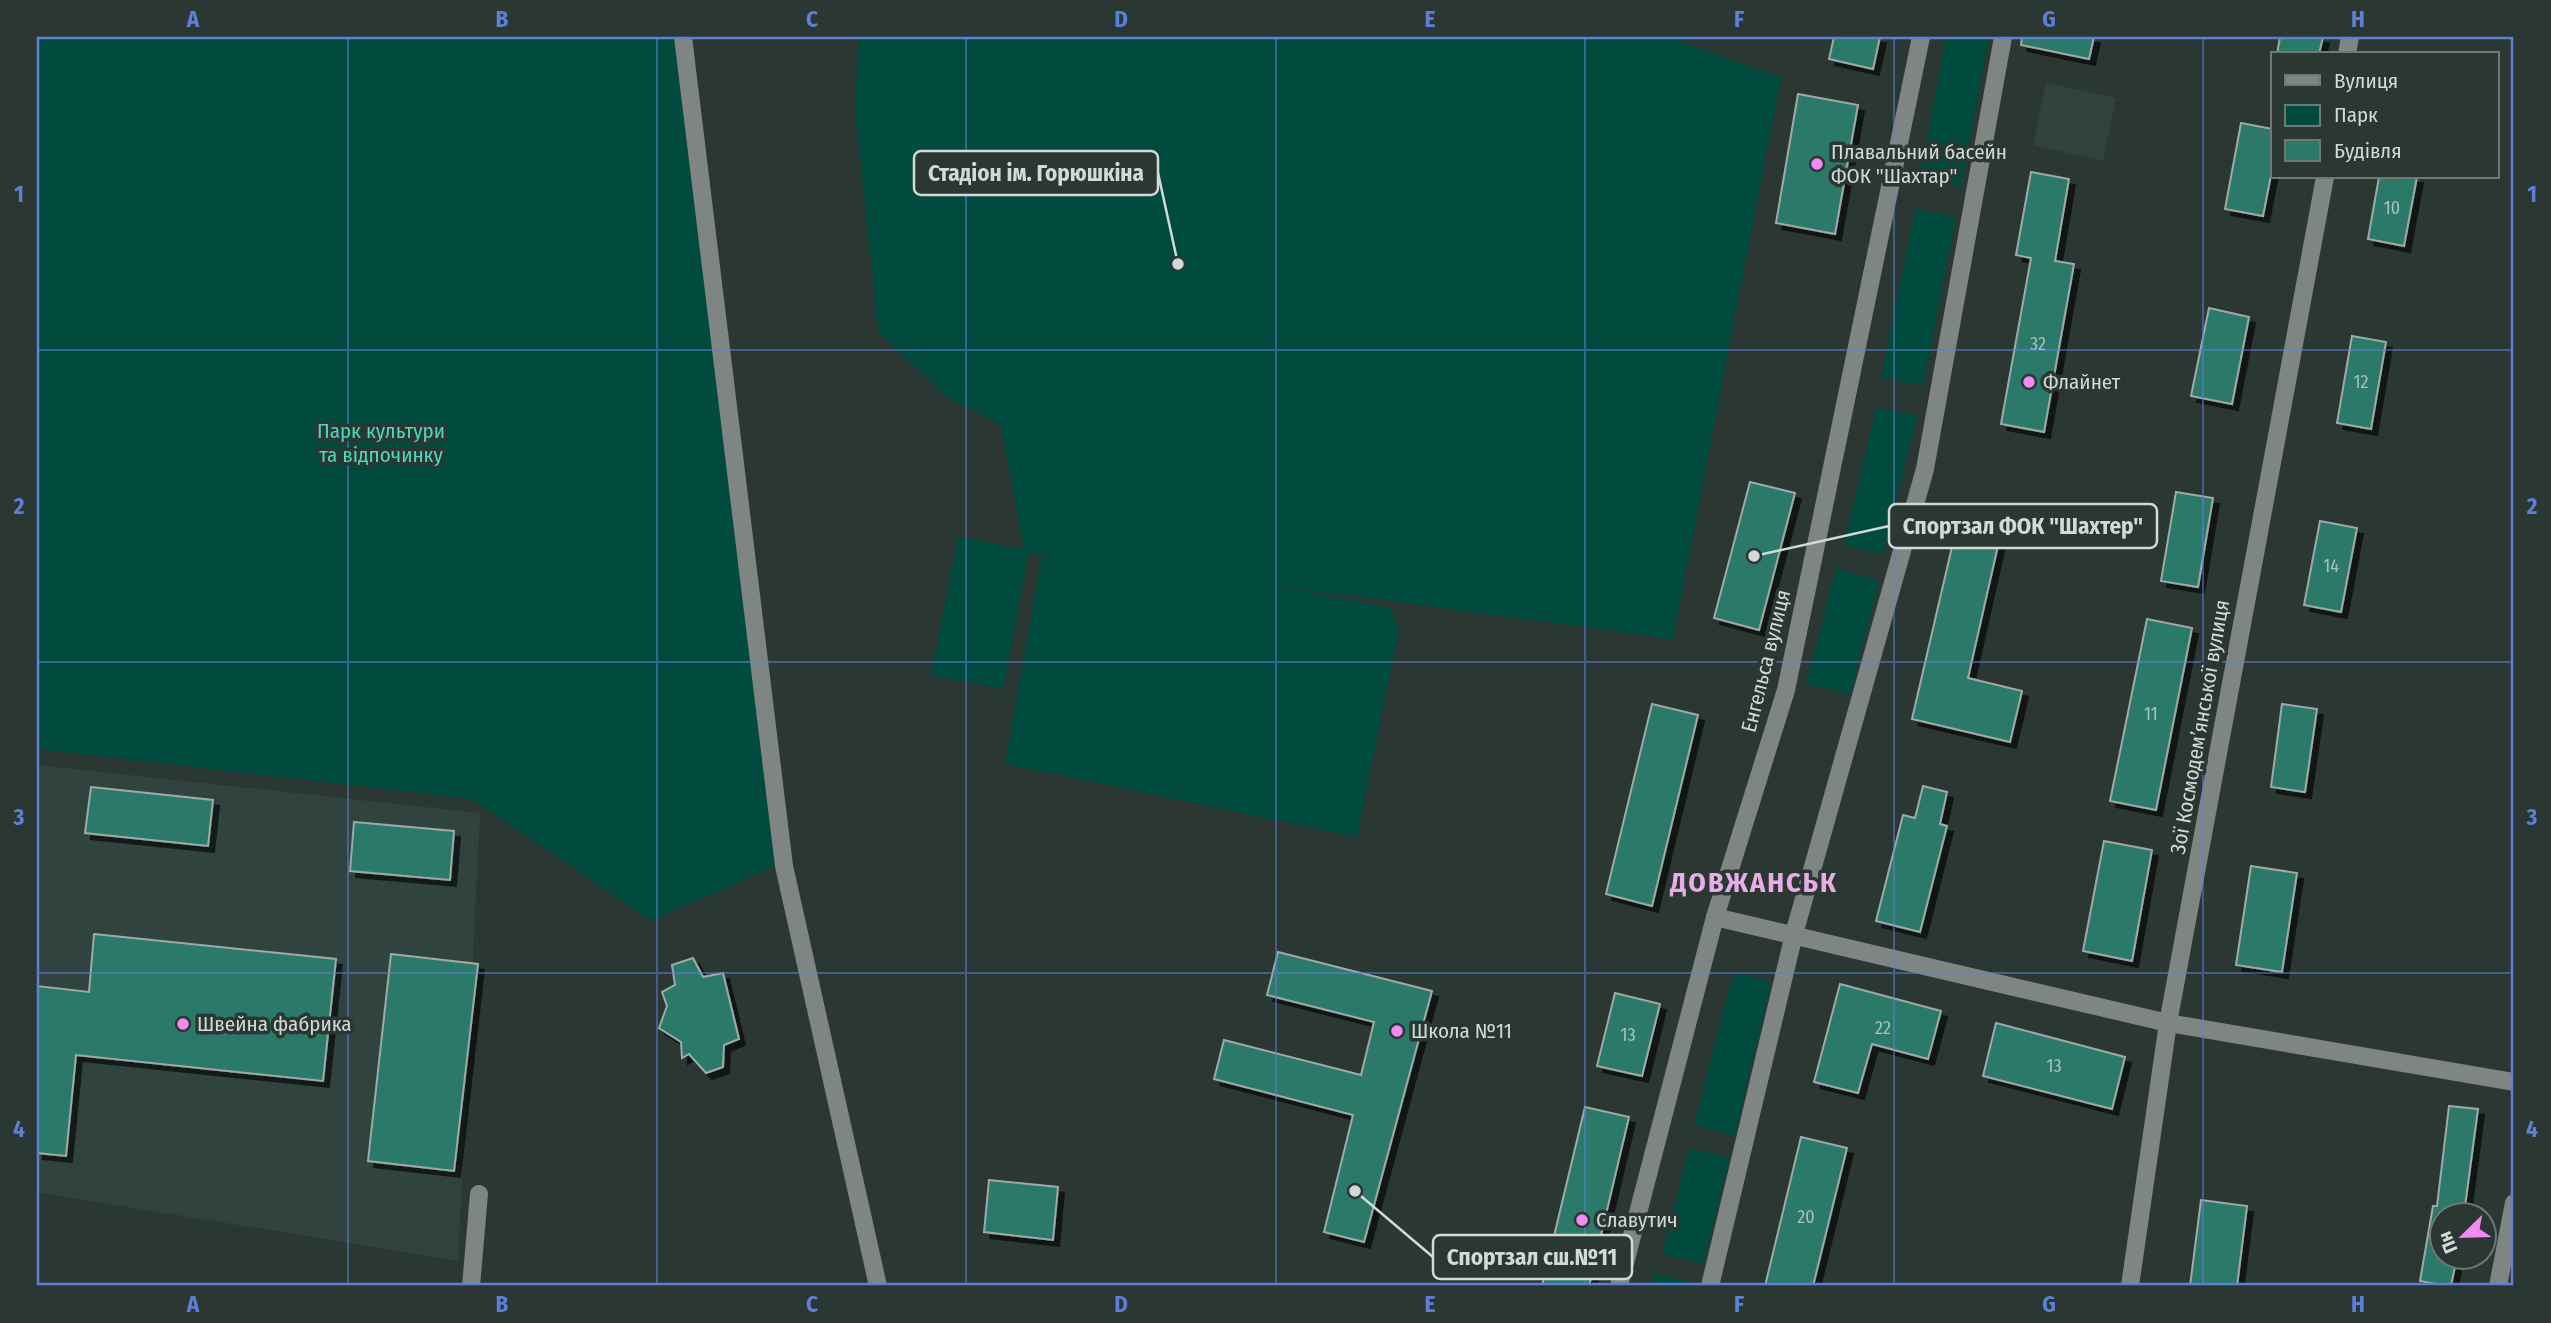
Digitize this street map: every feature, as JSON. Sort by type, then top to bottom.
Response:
[{"type":"street","points":[[683,37],[785,866],[878,1286]]},
{"type":"street","name":"Енгельса вулиця","points":[[1619,1286],[1715,918],[1786,690],[1921,37]]},
{"type":"street","points":[[1710,1286],[1794,934],[1925,469],[2003,37]]},
{"type":"street","name":"Зої Космодем’янської вулиця","points":[[2130,1286],[2168,1023],[2325,178]]},
{"type":"street","points":[[1715,918],[1794,934],[2168,1023],[2514,1082]]},
{"type":"street","points":[[471,1286],[479,1194]]},
{"type":"street","points":[[2498,1286],[2514,1203]]},
{"type":"shaded area","points":[[2046,83],[2116,98],[2103,161],[2033,145]]},
{"type":"shaded area","name":"Швейна фабрика","points":[[37,765],[480,813],[458,1261],[37,1192]]},
{"type":"green space","name":"Парк культури та відпочинку","points":[[37,37],[679,37],[777,865],[651,921],[472,799],[37,749]]},
{"type":"green space","points":[[859,37],[1666,37],[1781,77],[1673,639],[1277,586],[1390,608],[1399,629],[1357,837],[1005,764],[1042,554],[1029,553],[1003,689],[931,675],[958,537],[1024,549],[1001,425],[946,397],[878,331],[855,110]]},
{"type":"green space","points":[[1946,37],[1989,37],[1961,187],[1919,179]]},
{"type":"green space","points":[[1915,208],[1956,217],[1923,386],[1881,377]]},
{"type":"green space","points":[[1876,407],[1917,416],[1883,554],[1844,545]]},
{"type":"green space","points":[[1836,568],[1879,580],[1850,695],[1806,684]]},
{"type":"green space","points":[[1737,973],[1768,981],[1770,987],[1735,1136],[1694,1125],[1730,984]]},
{"type":"green space","points":[[1689,1148],[1730,1158],[1703,1264],[1662,1254]]},
{"type":"green space","points":[[1655,1273],[1697,1284],[1652,1286]]},
{"type":"building","points":[[1834,37],[1880,37],[1873,69],[1829,59]]},
{"type":"building","points":[[2022,37],[2094,37],[2089,59],[2021,45]]},
{"type":"building","points":[[2280,37],[2323,37],[2319,52],[2277,52]]},
{"type":"building","name":"Плавальний басейн ФОК \"Шахтар\"","points":[[1798,94],[1858,105],[1835,234],[1776,223]]},
{"type":"building","points":[[2241,123],[2271,129],[2271,175],[2263,216],[2225,209]]},
{"type":"building","points":[[2031,172],[2069,179],[2055,261],[2074,264],[2044,432],[2001,424],[2031,258],[2016,255]]},
{"type":"building","points":[[2379,178],[2417,178],[2404,246],[2368,239]]},
{"type":"building","points":[[2209,308],[2249,317],[2232,404],[2191,396]]},
{"type":"building","points":[[2352,336],[2386,342],[2371,429],[2337,423]]},
{"type":"building","points":[[1750,482],[1795,493],[1759,630],[1714,618]]},
{"type":"building","points":[[2176,492],[2213,498],[2198,587],[2161,581]]},
{"type":"building","points":[[1961,508],[2004,519],[1968,678],[2022,691],[2010,742],[1912,719]]},
{"type":"building","points":[[2320,521],[2357,528],[2341,612],[2304,605]]},
{"type":"building","points":[[2147,619],[2192,628],[2156,810],[2110,801]]},
{"type":"building","points":[[1652,704],[1698,715],[1652,906],[1606,894]]},
{"type":"building","points":[[2282,704],[2317,709],[2305,792],[2271,787]]},
{"type":"building","points":[[1923,786],[1947,792],[1940,824],[1947,826],[1920,932],[1876,921],[1903,815],[1915,818]]},
{"type":"building","points":[[91,787],[213,800],[208,846],[85,833]]},
{"type":"building","points":[[354,822],[454,831],[450,880],[350,871]]},
{"type":"building","points":[[2104,841],[2152,850],[2132,961],[2083,951]]},
{"type":"building","points":[[2251,866],[2297,873],[2282,972],[2236,965]]},
{"type":"building","name":"Швейна фабрика","points":[[94,934],[336,959],[323,1081],[76,1055],[66,1156],[37,1153],[37,986],[89,992]]},
{"type":"building","name":"Школа №11","points":[[1278,952],[1432,991],[1364,1242],[1324,1232],[1353,1115],[1214,1079],[1224,1040],[1361,1075],[1374,1022],[1267,995]]},
{"type":"building","points":[[391,954],[478,964],[454,1171],[368,1161]]},
{"type":"building","points":[[693,958],[703,977],[723,973],[739,1039],[724,1045],[723,1067],[706,1073],[689,1054],[682,1058],[681,1042],[659,1028],[667,1006],[662,992],[675,985],[672,965]]},
{"type":"building","points":[[1840,984],[1941,1011],[1928,1059],[1872,1044],[1858,1093],[1814,1082]]},
{"type":"building","points":[[1615,993],[1660,1004],[1642,1076],[1597,1066]]},
{"type":"building","points":[[1996,1023],[2125,1057],[2112,1109],[1983,1076]]},
{"type":"building","points":[[2449,1106],[2478,1109],[2466,1200],[2438,1200]]},
{"type":"building","points":[[1585,1107],[1629,1117],[1589,1286],[1542,1286]]},
{"type":"building","points":[[1801,1137],[1847,1148],[1813,1286],[1765,1286]]},
{"type":"building","points":[[989,1180],[1058,1187],[1053,1240],[984,1232]]},
{"type":"building","points":[[2201,1200],[2247,1206],[2237,1286],[2190,1286]]},
{"type":"building","points":[[2428,1235],[2428,1270],[2454,1270],[2451,1286],[2420,1281]]},
{"type":"place","name":"Плавальний басейн ФОК \"Шахтар\"","points":[[1817,164]]},
{"type":"place","name":"Стадіон ім. Горюшкіна","points":[[1178,264]]},
{"type":"place","name":"Флайнет","points":[[2029,382]]},
{"type":"place","name":"Спортзал ФОК \"Шахтер\"","points":[[1754,556]]},
{"type":"place","name":"Швейна фабрика","points":[[183,1024]]},
{"type":"place","name":"Школа №11","points":[[1397,1031]]},
{"type":"place","name":"Спортзал сш.№11","points":[[1355,1191]]},
{"type":"place","name":"Славутич","points":[[1582,1220]]},
{"type":"district","name":"ДОВЖАНСЬК","points":[[1754,882]]}]
